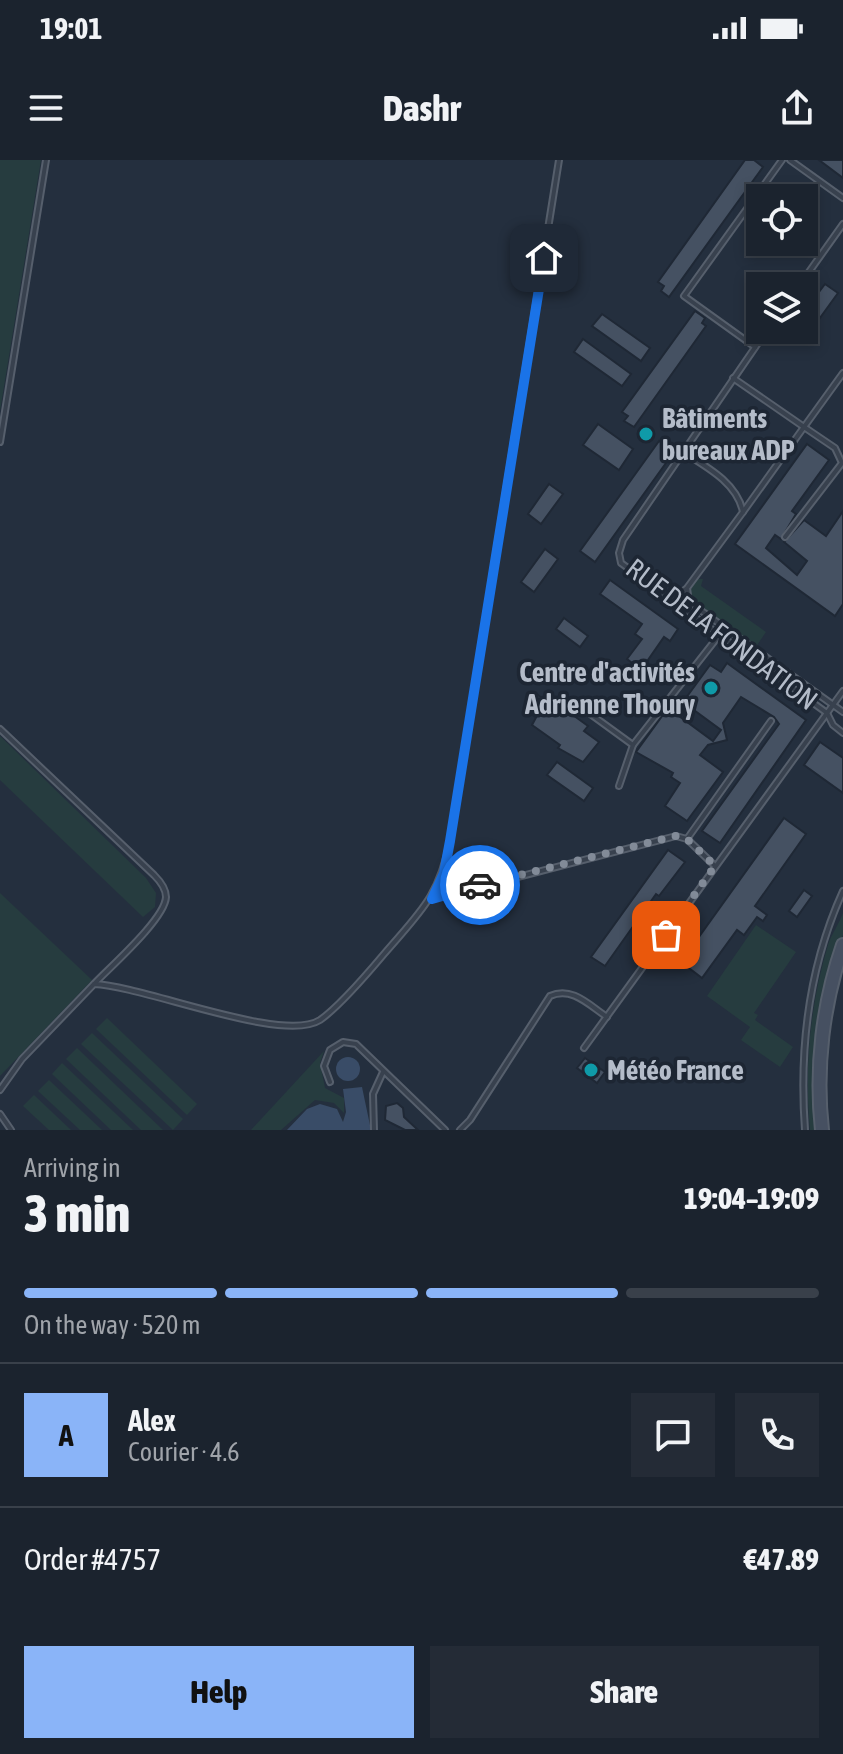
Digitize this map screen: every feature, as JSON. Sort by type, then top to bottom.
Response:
[{"type":"main road","points":[[822,1130],[820,1073],[824,1028],[843,945]]},
{"type":"main road","points":[[830,1130],[828,1046],[843,966]]},
{"type":"lane","points":[[0,442],[46,160]]},
{"type":"lane","points":[[94,984],[286,1027],[303,1026],[320,1020],[380,959],[432,899],[444,873],[450,841],[559,160]]},
{"type":"lane","points":[[755,347],[684,296],[782,160]]},
{"type":"lane","points":[[790,160],[843,198]]},
{"type":"lane","points":[[809,272],[843,224]]},
{"type":"lane","name":"RUE DE LA FONDATION","points":[[757,344],[623,540],[619,553],[624,568],[827,713],[833,725],[843,733]]},
{"type":"lane","name":"RUE DE LA FONDATION","points":[[843,373],[687,588],[692,606],[832,708],[843,712]]},
{"type":"lane","points":[[733,378],[835,448],[842,463],[785,537]]},
{"type":"lane","points":[[683,452],[727,482],[740,496],[743,512]]},
{"type":"lane","points":[[663,595],[675,596],[687,588]]},
{"type":"lane","points":[[619,786],[633,745],[724,629]]},
{"type":"lane","points":[[584,1048],[843,691]]},
{"type":"lane","points":[[584,704],[589,713],[633,745]]},
{"type":"lane","points":[[687,839],[771,721]]},
{"type":"lane","points":[[0,729],[154,875],[165,891],[165,902],[155,918],[22,1059],[0,1090]]},
{"type":"lane","points":[[432,899],[676,836],[687,839],[715,866]]},
{"type":"lane","points":[[805,1130],[803,1066],[810,997],[821,951],[843,891]]},
{"type":"lane","points":[[460,1130],[470,1120],[550,996],[564,992],[573,994],[607,1017]]},
{"type":"lane","points":[[330,1082],[324,1066],[334,1045],[343,1042],[356,1044],[445,1130]]},
{"type":"lane","points":[[374,1130],[373,1094],[383,1072]]},
{"type":"lane","points":[[0,1114],[11,1130]]},
{"type":"green space","points":[[0,160],[41,160],[0,411]]},
{"type":"green space","points":[[696,579],[703,579],[701,586],[766,632],[755,648],[694,604],[690,590]]},
{"type":"green space","points":[[0,736],[146,878],[156,893],[155,907],[143,917],[0,780]]},
{"type":"green space","points":[[0,893],[92,980],[0,1076]]},
{"type":"green space","points":[[843,913],[843,935],[835,959],[819,1130],[810,1130],[808,1060],[813,1014],[828,945]]},
{"type":"green space","points":[[756,925],[796,952],[754,1013],[758,1015],[755,1020],[793,1047],[780,1067],[741,1040],[750,1027],[707,996]]},
{"type":"green space","points":[[107,1018],[197,1104],[187,1115],[96,1029]]},
{"type":"green space","points":[[92,1033],[183,1119],[173,1130],[81,1044]]},
{"type":"green space","points":[[77,1048],[163,1130],[141,1130],[66,1059]]},
{"type":"green space","points":[[324,1051],[320,1063],[325,1088],[344,1098],[344,1113],[334,1103],[315,1100],[281,1130],[251,1130]]},
{"type":"green space","points":[[62,1063],[133,1130],[111,1130],[52,1074]]},
{"type":"green space","points":[[49,1080],[102,1130],[80,1130],[38,1091]]},
{"type":"green space","points":[[34,1095],[71,1130],[49,1130],[23,1106]]},
{"type":"water","points":[[348,1057],[359,1064],[360,1069],[353,1080],[348,1081],[337,1074],[336,1069],[343,1058]]},
{"type":"water","points":[[362,1087],[371,1130],[287,1130],[307,1109],[320,1104],[337,1109],[343,1122],[346,1112],[343,1089]]},
{"type":"building","points":[[745,160],[754,160],[763,167],[751,184],[746,184],[746,191],[669,297],[661,291],[664,286],[658,282]]},
{"type":"building","points":[[819,160],[843,160],[843,178]]},
{"type":"building","points":[[825,284],[838,293],[818,321],[818,293]]},
{"type":"building","points":[[695,311],[705,318],[702,323],[706,326],[634,427],[624,421],[628,416],[622,412]]},
{"type":"building","points":[[602,314],[650,348],[641,361],[592,326]]},
{"type":"building","points":[[583,339],[631,374],[622,386],[574,352]]},
{"type":"building","points":[[598,424],[633,449],[619,470],[583,445]]},
{"type":"building","points":[[659,441],[668,447],[665,451],[671,456],[595,562],[580,551]]},
{"type":"building","points":[[807,444],[829,460],[792,511],[796,514],[781,539],[775,535],[766,548],[797,575],[807,561],[784,542],[804,520],[826,536],[843,511],[843,604],[835,616],[735,544]]},
{"type":"building","points":[[549,484],[563,494],[541,524],[528,514]]},
{"type":"building","points":[[545,549],[558,559],[534,592],[521,582]]},
{"type":"building","points":[[610,580],[678,629],[670,641],[664,637],[641,670],[627,659],[642,639],[635,634],[642,624],[600,594]]},
{"type":"building","points":[[564,618],[588,636],[580,647],[556,629]]},
{"type":"building","points":[[727,663],[806,720],[720,843],[702,831],[779,724],[774,717],[741,697],[723,723],[727,740],[708,745],[700,755],[723,772],[687,821],[665,806],[680,783],[671,777],[673,773],[636,752],[668,708],[713,741],[721,730],[683,702],[710,665],[721,672]]},
{"type":"building","points":[[538,695],[553,706],[555,702],[588,726],[584,731],[599,742],[583,762],[558,748],[560,745],[532,725],[540,710],[532,704]]},
{"type":"building","points":[[820,742],[843,758],[843,793],[804,765]]},
{"type":"building","points":[[557,762],[593,788],[584,801],[547,775]]},
{"type":"building","points":[[784,818],[806,834],[755,906],[767,915],[763,921],[757,917],[744,935],[737,930],[702,978],[681,962]]},
{"type":"building","points":[[668,850],[685,862],[659,896],[656,894],[605,966],[591,957]]},
{"type":"building","points":[[804,890],[812,896],[797,917],[789,911]]},
{"type":"building","name":"Météo France","points":[[585,1058],[605,1072],[597,1083],[577,1068]]},
{"type":"building","points":[[397,1103],[403,1108],[404,1117],[418,1130],[405,1130],[385,1120],[386,1106]]},
{"type":"way so far","points":[[480,885],[676,836],[687,839],[702,857],[715,866],[666,935]]},
{"type":"place","name":"Bâtiments bureaux ADP","points":[[646,434]]},
{"type":"place","name":"Centre d'activités Adrienne Thoury","points":[[711,688]]},
{"type":"place","name":"Météo France","points":[[591,1070]]},
{"type":"route","points":[[480,885],[432,899],[444,873],[450,841],[544,258]]}]
